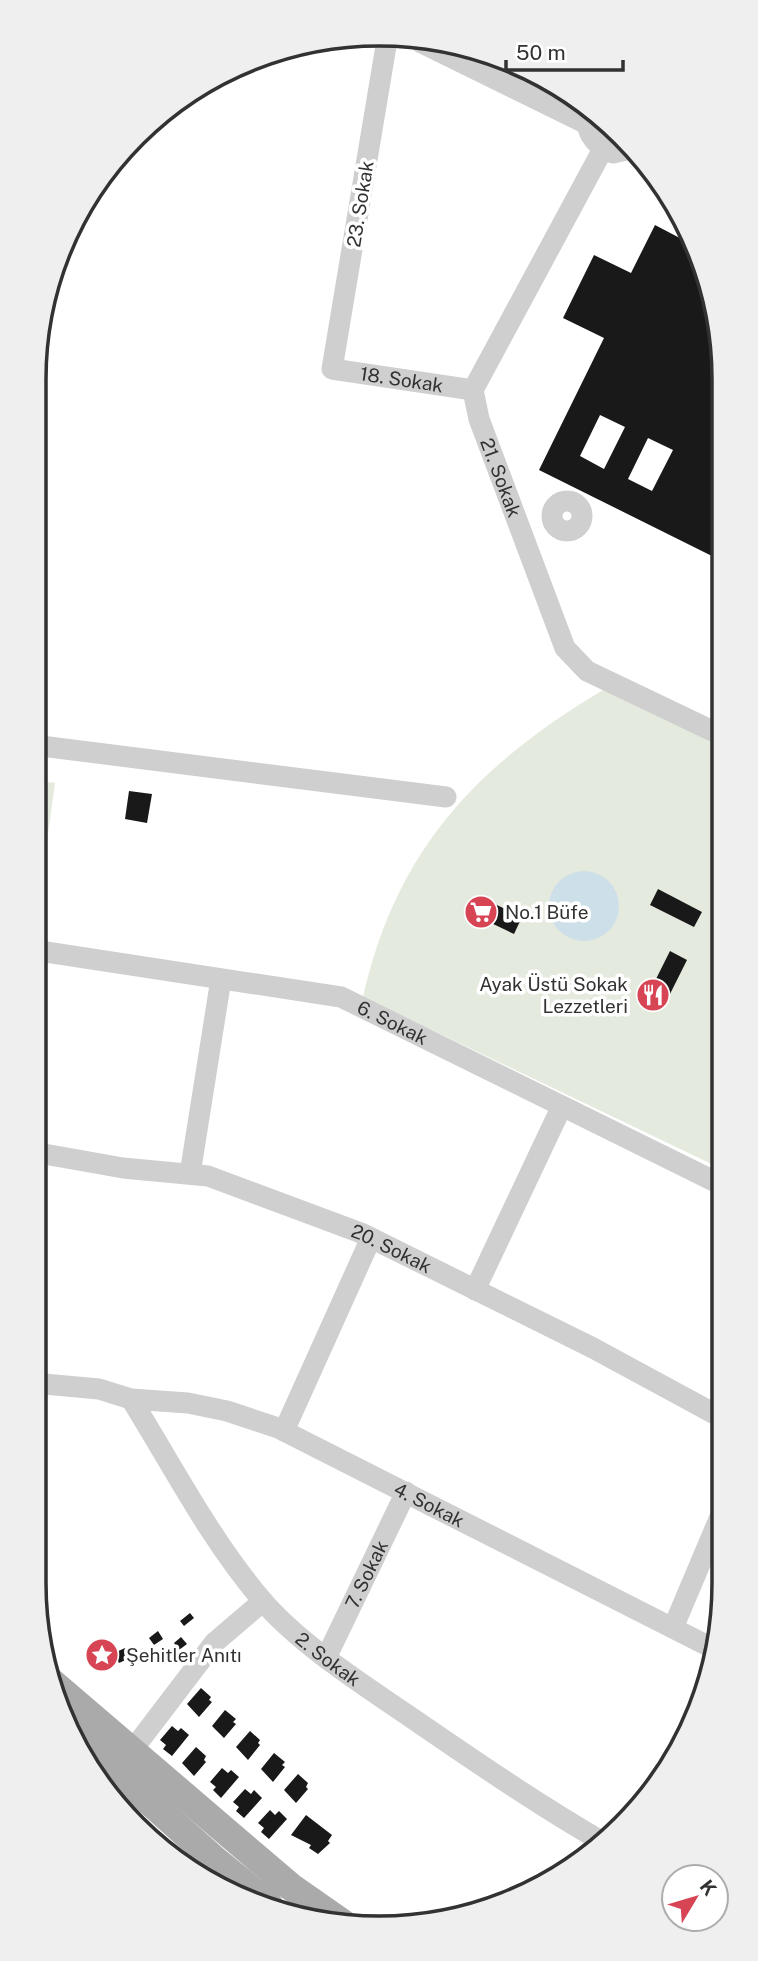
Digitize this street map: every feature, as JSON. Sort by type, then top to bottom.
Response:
[{"type":"main road","points":[[69,1705],[114,1763],[216,1861],[253,1891]]},
{"type":"main road","points":[[87,1744],[326,1911]]},
{"type":"street","name":"23. Sokak","points":[[332,369],[386,46]]},
{"type":"street","points":[[442,52],[577,111]]},
{"type":"street","points":[[589,120],[590,135],[603,149],[624,152]]},
{"type":"street","points":[[473,390],[603,149]]},
{"type":"street","name":"18. Sokak","points":[[332,369],[473,390]]},
{"type":"street","name":"21. Sokak","points":[[473,390],[479,419],[565,648],[587,671],[712,731]]},
{"type":"street","points":[[519,531],[553,522]]},
{"type":"street","points":[[46,747],[446,797]]},
{"type":"street","name":"6. Sokak","points":[[46,952],[341,997],[712,1180]]},
{"type":"street","points":[[190,1174],[221,979]]},
{"type":"street","points":[[475,1290],[561,1108]]},
{"type":"street","name":"20. Sokak","points":[[46,1154],[123,1168],[208,1175],[371,1238],[593,1348],[712,1412]]},
{"type":"street","points":[[284,1431],[371,1238]]},
{"type":"street","name":"4. Sokak","points":[[46,1384],[99,1389],[131,1399],[188,1403],[227,1411],[284,1431],[706,1645]]},
{"type":"street","name":"2. Sokak","points":[[131,1399],[227,1552],[262,1602],[326,1658],[544,1808],[594,1837]]},
{"type":"street","name":"7. Sokak","points":[[326,1658],[406,1492]]},
{"type":"street","points":[[673,1628],[712,1534]]},
{"type":"street","points":[[114,1763],[214,1643],[262,1602]]},
{"type":"shaded area","points":[[605,689],[712,739],[712,1164],[363,997],[378,944],[397,897],[421,854],[449,816],[481,780],[559,718]]},
{"type":"shaded area","points":[[46,782],[55,783],[46,848]]},
{"type":"shaded area","points":[[591,871],[604,877],[613,886],[617,892],[617,920],[609,931],[598,939],[577,941],[559,931],[551,920],[549,899],[559,881],[570,873]]},
{"type":"building","points":[[655,225],[682,239],[687,251],[706,314],[712,357],[712,556],[539,470],[604,338],[563,318],[594,255],[631,273]],"holes":[[[600,415],[625,427],[604,469],[580,456]],[[648,438],[673,450],[652,491],[628,479]]]},
{"type":"building","points":[[129,791],[152,794],[147,823],[125,819]]},
{"type":"building","points":[[658,889],[702,912],[694,927],[650,905]]},
{"type":"building","points":[[478,896],[522,917],[514,934],[470,913]]},
{"type":"building","points":[[670,951],[687,960],[664,1006],[647,997]]},
{"type":"building","points":[[190,1613],[194,1618],[184,1626],[180,1621]]},
{"type":"building","points":[[158,1631],[163,1639],[154,1645],[149,1638]]},
{"type":"building","points":[[181,1637],[187,1644],[179,1650],[174,1643]]},
{"type":"building","points":[[125,1648],[130,1658],[119,1663],[114,1653]]},
{"type":"building","points":[[201,1688],[211,1697],[209,1700],[212,1702],[199,1717],[187,1704]]},
{"type":"building","points":[[225,1710],[236,1719],[233,1722],[236,1724],[224,1738],[212,1726]]},
{"type":"building","points":[[172,1726],[178,1731],[181,1728],[189,1735],[172,1756],[163,1749],[166,1745],[160,1740]]},
{"type":"building","points":[[250,1731],[260,1740],[260,1745],[248,1760],[236,1747]]},
{"type":"building","points":[[196,1747],[206,1756],[206,1762],[194,1776],[182,1763]]},
{"type":"building","points":[[274,1753],[285,1762],[282,1765],[285,1767],[273,1782],[261,1769]]},
{"type":"building","points":[[222,1768],[228,1773],[231,1770],[239,1777],[221,1798],[213,1790],[216,1787],[210,1782]]},
{"type":"building","points":[[298,1774],[308,1783],[308,1789],[296,1803],[284,1790]]},
{"type":"building","points":[[245,1789],[251,1794],[254,1790],[262,1798],[244,1818],[236,1811],[239,1807],[233,1802]]},
{"type":"building","points":[[270,1810],[275,1815],[279,1811],[287,1819],[269,1839],[261,1832],[264,1828],[258,1823]]},
{"type":"building","points":[[306,1815],[332,1835],[328,1841],[330,1843],[318,1854],[309,1848],[311,1845],[291,1835]]},
{"type":"place","name":"No.1 Büfe","points":[[481,912]]},
{"type":"place","name":"Ayak Üstü Sokak Lezzetleri","points":[[653,995]]},
{"type":"place","name":"Şehitler Anıtı","points":[[102,1655]]}]
